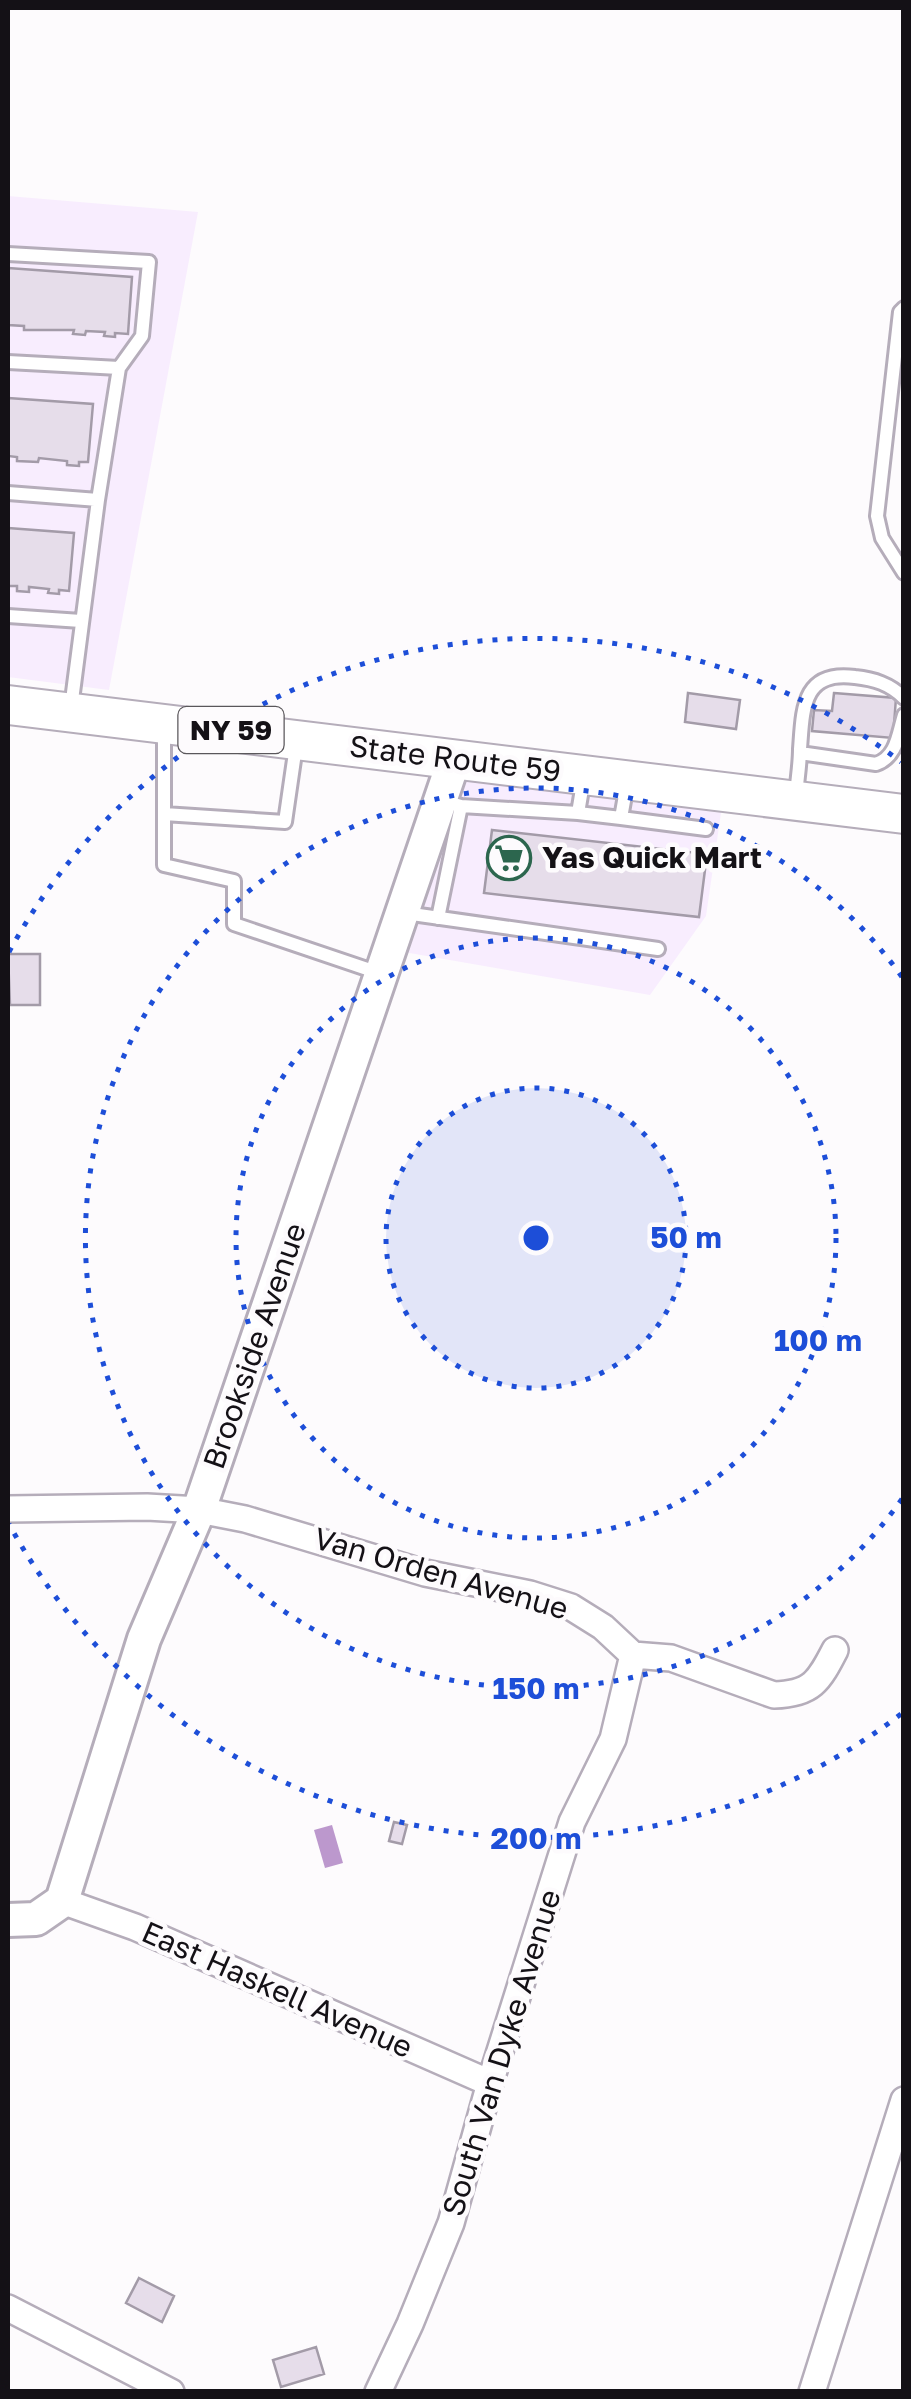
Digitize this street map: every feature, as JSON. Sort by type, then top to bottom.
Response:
[{"type":"main road","name":"State Route 59","points":[[8,705],[584,776],[624,799],[795,801],[904,814]]},
{"type":"street","name":"Brookside Avenue","points":[[35,1914],[199,1510],[402,913],[451,803],[454,760]]},
{"type":"street","name":"Van Orden Avenue","points":[[8,1509],[147,1506],[245,1518],[425,1572],[530,1594],[571,1607],[603,1627],[633,1655]]},
{"type":"street","points":[[633,1655],[671,1658],[774,1695],[788,1695],[812,1687],[835,1650]]},
{"type":"street","name":"South Van Dyke Avenue","points":[[378,2392],[451,2223],[572,1822],[613,1738],[633,1655]]},
{"type":"street","name":"East Haskell Avenue","points":[[35,1914],[135,1927],[490,2084]]},
{"type":"street","points":[[812,2392],[904,2100]]},
{"type":"street","points":[[8,2308],[171,2392]]},
{"type":"lane","points":[[8,254],[149,262],[142,336],[119,368],[71,710]]},
{"type":"lane","points":[[904,308],[877,516],[882,538],[904,573]]},
{"type":"lane","points":[[8,362],[119,368]]},
{"type":"lane","points":[[8,493],[98,500]]},
{"type":"lane","points":[[8,616],[81,621]]},
{"type":"lane","points":[[795,801],[805,700],[815,685],[832,675],[887,684],[904,698]]},
{"type":"lane","points":[[800,752],[860,762],[885,760],[893,750],[904,716]]},
{"type":"lane","points":[[164,722],[164,865],[234,880],[234,924],[382,974]]},
{"type":"lane","points":[[164,814],[285,822],[297,739]]},
{"type":"lane","points":[[578,812],[584,776]]},
{"type":"lane","points":[[438,918],[451,803],[578,812],[624,799],[706,829]]},
{"type":"lane","points":[[402,913],[658,949]]},
{"type":"shaded area","points":[[8,196],[198,212],[109,690],[8,677]]},
{"type":"shaded area","points":[[460,773],[722,806],[706,916],[650,995],[398,951]]},
{"type":"shaded area","points":[[332,1825],[343,1863],[325,1868],[314,1830]]},
{"type":"building","points":[[8,268],[132,277],[128,334],[115,333],[115,337],[86,331],[85,335],[73,334],[74,330],[24,330],[24,326],[8,325]]},
{"type":"building","points":[[8,398],[93,404],[88,462],[79,462],[79,466],[39,458],[38,462],[17,461],[17,457],[8,456]]},
{"type":"building","points":[[8,528],[74,533],[69,591],[48,593],[49,589],[29,587],[29,592],[8,586]]},
{"type":"building","points":[[688,693],[740,700],[736,729],[685,722]]},
{"type":"building","points":[[834,693],[896,698],[893,738],[812,731],[814,710],[832,711]]},
{"type":"building","points":[[492,830],[707,854],[699,917],[484,893]]},
{"type":"building","points":[[8,954],[40,954],[40,1005],[10,1005]]},
{"type":"building","points":[[394,1822],[407,1825],[402,1844],[389,1841]]},
{"type":"building","points":[[139,2278],[174,2296],[162,2322],[126,2303]]},
{"type":"building","points":[[316,2347],[324,2374],[281,2387],[273,2360]]},
{"type":"place","name":"Yas Quick Mart","points":[[509,858]]}]
